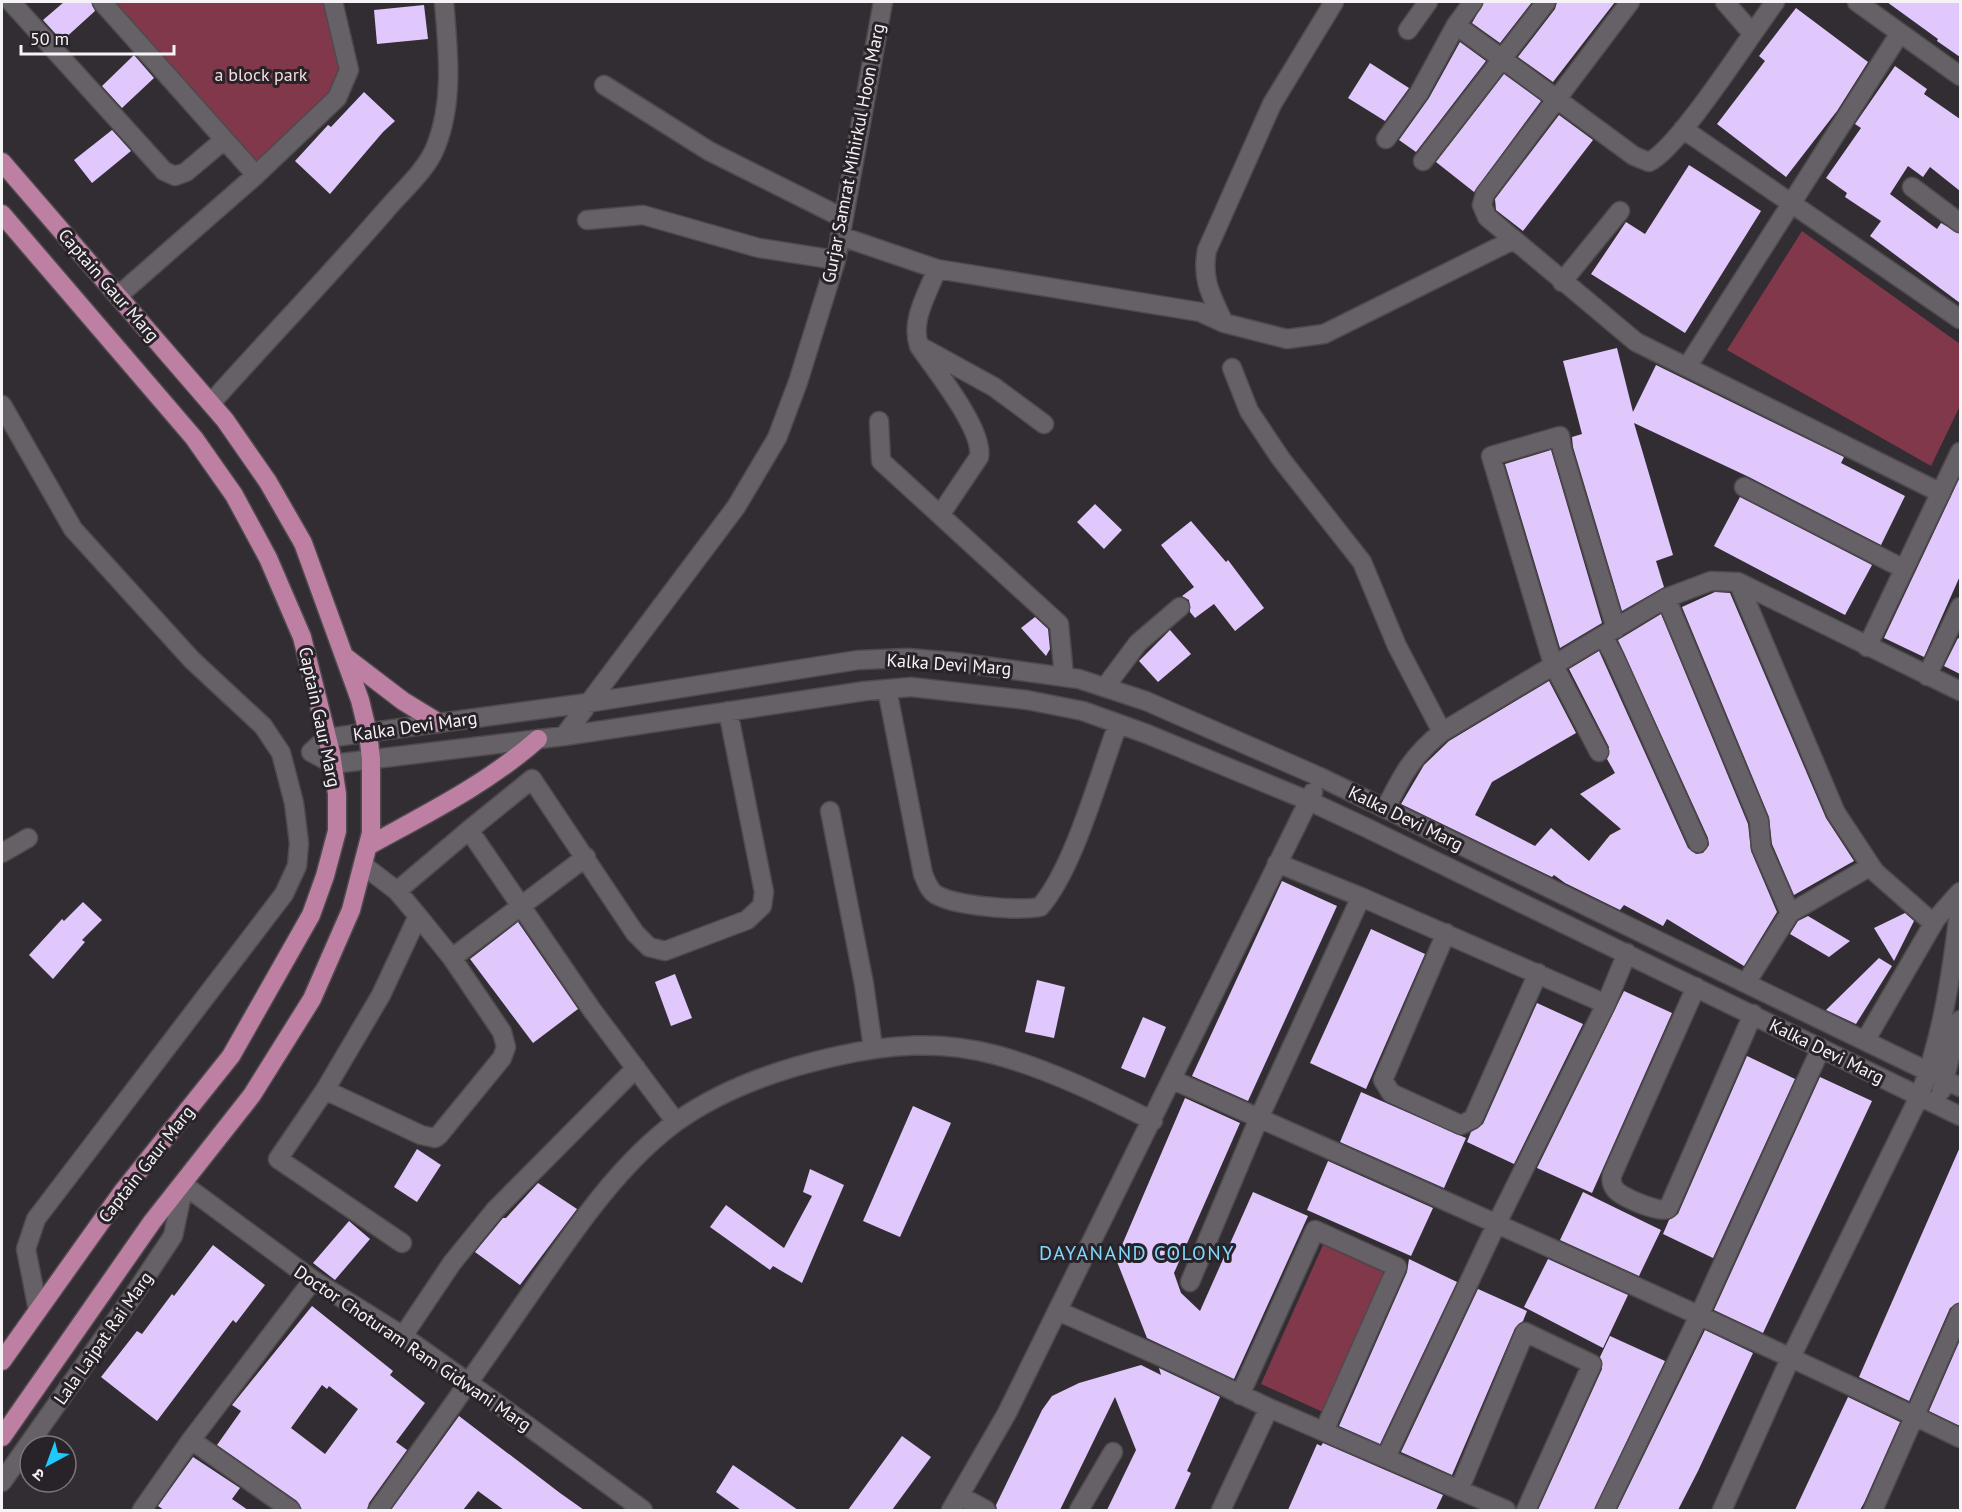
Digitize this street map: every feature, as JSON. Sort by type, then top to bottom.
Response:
[{"type":"main road","name":"Captain Gaur Marg","points":[[2,162],[120,295],[211,403],[268,482],[303,543],[344,656],[368,733],[371,759],[371,833],[368,846],[351,910],[312,999],[252,1095],[184,1185],[152,1222],[2,1437]]},
{"type":"main road","name":"Captain Gaur Marg","points":[[2,214],[194,438],[234,495],[268,558],[302,638],[333,764],[337,794],[337,831],[325,876],[310,915],[231,1056],[123,1191],[2,1361]]},
{"type":"main road","points":[[344,656],[403,701],[439,723]]},
{"type":"main road","points":[[368,846],[451,801],[518,757],[538,739]]},
{"type":"street","points":[[11,2],[164,171],[174,176],[186,172],[224,140]]},
{"type":"street","points":[[102,2],[256,175]]},
{"type":"street","points":[[120,295],[256,175],[337,98],[349,70],[333,2]]},
{"type":"street","points":[[211,403],[283,322],[337,268],[436,148],[446,111],[448,55],[444,2]]},
{"type":"street","name":"Gurjar Samrat Mihirkul Hoon Marg","points":[[564,736],[586,703],[736,507],[777,438],[798,382],[836,260],[883,2]]},
{"type":"street","points":[[1224,323],[1205,281],[1203,268],[1207,250],[1272,104],[1334,2]]},
{"type":"street","points":[[1408,30],[1428,2]]},
{"type":"street","points":[[1386,139],[1419,93],[1456,25],[1473,2]]},
{"type":"street","points":[[1423,161],[1546,2]]},
{"type":"street","points":[[1630,2],[1485,194],[1482,205],[1487,217],[1636,342],[1941,494]]},
{"type":"street","points":[[1725,2],[1752,33]]},
{"type":"street","points":[[1456,25],[1559,98],[1634,156],[1649,162],[1658,158],[1683,129],[1775,2]]},
{"type":"street","points":[[1857,2],[1960,76]]},
{"type":"street","points":[[1687,367],[1793,205],[1900,33]]},
{"type":"street","points":[[604,85],[709,151],[842,227],[937,269],[1200,312],[1224,323],[1287,339],[1324,334],[1513,240]]},
{"type":"street","points":[[1683,129],[1960,319]]},
{"type":"street","points":[[1912,187],[1960,223]]},
{"type":"street","points":[[1562,282],[1620,211]]},
{"type":"street","points":[[587,220],[643,214],[759,248],[836,260]]},
{"type":"street","points":[[937,269],[918,318],[915,334],[919,346],[975,429],[981,446],[979,457],[940,515]]},
{"type":"street","points":[[919,346],[993,387],[1044,424]]},
{"type":"street","points":[[1232,368],[1250,411],[1281,459],[1362,562],[1397,646],[1442,732]]},
{"type":"street","points":[[2,405],[73,530],[192,660],[263,726],[281,753],[294,804],[299,843],[297,866],[284,894],[36,1219],[26,1249],[38,1310]]},
{"type":"street","points":[[879,421],[881,461],[1059,624],[1064,676]]},
{"type":"street","points":[[1599,752],[1553,664],[1491,456],[1560,436],[1610,632],[1614,656],[1698,843]]},
{"type":"street","points":[[1867,647],[1960,452]]},
{"type":"street","points":[[1744,487],[1904,569]]},
{"type":"street","points":[[1386,808],[1407,765],[1422,748],[1442,732],[1666,598],[1711,581],[1738,582],[1960,692]]},
{"type":"street","points":[[1738,582],[1836,813],[1871,866],[1913,909],[1933,923]]},
{"type":"street","points":[[1666,598],[1759,821],[1761,847],[1790,913]]},
{"type":"street","points":[[1105,687],[1138,643],[1180,606]]},
{"type":"street","points":[[1928,676],[1960,607]]},
{"type":"street","name":"Kalka Devi Marg","points":[[311,752],[327,738],[586,703],[858,660],[917,659],[1064,676],[1146,701],[1320,777],[1945,1080]]},
{"type":"street","name":"Kalka Devi Marg","points":[[333,764],[564,736],[728,711],[911,687],[1027,700],[1083,711],[1309,801],[1960,1116]]},
{"type":"street","points":[[887,689],[923,874],[932,892],[945,899],[1020,910],[1040,907],[1051,894],[1079,831],[1118,724]]},
{"type":"street","points":[[518,757],[635,933],[649,947],[665,951],[747,920],[762,906],[764,892],[728,711]]},
{"type":"street","points":[[281,753],[311,752],[333,764]]},
{"type":"street","points":[[986,1510],[956,1503],[1007,1413],[1153,1121],[1320,777]]},
{"type":"street","points":[[397,891],[532,779]]},
{"type":"street","points":[[830,812],[864,984],[873,1048]]},
{"type":"street","points":[[469,830],[676,1122]]},
{"type":"street","points":[[2,853],[28,838]]},
{"type":"street","points":[[452,958],[586,857]]},
{"type":"street","points":[[1277,863],[1446,933],[1606,1004]]},
{"type":"street","points":[[325,1090],[421,1135],[435,1138],[502,1058],[506,1047],[502,1032],[452,958],[397,891],[363,865]]},
{"type":"street","points":[[1746,983],[1790,913],[1871,866]]},
{"type":"street","points":[[1865,1041],[1933,923],[1960,892]]},
{"type":"street","points":[[1190,1282],[1259,1118],[1361,897]]},
{"type":"street","points":[[1945,1080],[1949,994],[1960,905]]},
{"type":"street","points":[[402,1243],[278,1159],[325,1090],[381,995],[418,916]]},
{"type":"street","points":[[1446,933],[1383,1080],[1391,1093],[1461,1125],[1473,1119],[1538,973]]},
{"type":"street","points":[[1386,1457],[1497,1223],[1606,1004],[1627,953]]},
{"type":"street","points":[[1696,987],[1612,1175],[1611,1181],[1618,1192],[1657,1210],[1668,1209],[1753,1014]]},
{"type":"street","points":[[1722,1510],[1791,1357],[1927,1101],[1945,1080],[1960,1020]]},
{"type":"street","points":[[378,1510],[588,1214],[633,1162],[676,1122],[718,1097],[817,1061],[873,1048],[922,1044],[996,1055],[1087,1089],[1153,1121]]},
{"type":"street","points":[[1605,1510],[1699,1316],[1821,1048]]},
{"type":"street","points":[[403,1336],[452,1263],[495,1210],[636,1068]]},
{"type":"street","points":[[1173,1080],[1497,1223],[1791,1357],[1960,1438]]},
{"type":"street","name":"Doctor Choturam Ram Gidwani Marg","points":[[184,1185],[313,1280],[403,1336],[469,1383],[624,1505],[643,1510]]},
{"type":"street","name":"Lala Lajpat Rai Marg","points":[[2,1482],[134,1296],[172,1236],[184,1185]]},
{"type":"street","points":[[1240,1395],[1315,1230],[1397,1267],[1324,1431]]},
{"type":"street","points":[[142,1510],[191,1440],[313,1280]]},
{"type":"street","points":[[1058,1311],[1269,1408],[1506,1510]]},
{"type":"street","points":[[1873,1510],[1960,1313]]},
{"type":"street","points":[[1459,1490],[1525,1332],[1592,1364],[1526,1510]]},
{"type":"street","points":[[1221,1510],[1269,1408]]},
{"type":"street","points":[[191,1440],[291,1510]]},
{"type":"street","points":[[1079,1510],[1113,1452]]},
{"type":"green space","name":"a block park","points":[[102,2],[333,2],[349,70],[337,98],[256,175]]},
{"type":"green space","points":[[1802,231],[1960,344],[1960,406],[1931,466],[1727,350]]},
{"type":"green space","points":[[1323,1245],[1387,1274],[1325,1413],[1261,1384]]},
{"type":"building","points":[[64,2],[91,2],[95,11],[62,41],[43,20]]},
{"type":"building","points":[[1484,2],[1532,2],[1500,43],[1472,23]]},
{"type":"building","points":[[1557,2],[1615,2],[1553,82],[1518,57],[1555,9]]},
{"type":"building","points":[[1887,2],[1960,2],[1960,57],[1937,41],[1938,39]]},
{"type":"building","points":[[424,5],[428,39],[377,44],[374,10]]},
{"type":"building","points":[[1796,8],[1868,62],[1837,111],[1786,177],[1717,124],[1765,61],[1759,56]]},
{"type":"building","points":[[1460,42],[1486,61],[1416,152],[1399,140],[1429,98]]},
{"type":"building","points":[[134,55],[154,78],[122,108],[102,86]]},
{"type":"building","points":[[1370,63],[1409,88],[1385,121],[1348,98]]},
{"type":"building","points":[[1895,66],[1927,89],[1924,94],[1960,119],[1960,191],[1930,167],[1923,177],[1908,166],[1890,194],[1937,229],[1941,223],[1960,234],[1960,303],[1870,236],[1881,221],[1845,197],[1847,193],[1826,178],[1861,128],[1855,124]]},
{"type":"building","points":[[1504,74],[1541,101],[1474,192],[1436,162]]},
{"type":"building","points":[[364,92],[395,121],[330,194],[295,161],[328,125],[331,127]]},
{"type":"building","points":[[1559,115],[1593,140],[1523,231],[1496,210],[1495,199]]},
{"type":"building","points":[[112,130],[131,151],[92,183],[74,160]]},
{"type":"building","points":[[1689,165],[1761,211],[1685,333],[1591,274],[1626,222],[1645,234]]},
{"type":"building","points":[[1617,348],[1633,412],[1656,365],[1844,457],[1841,463],[1905,496],[1881,545],[1749,477],[1634,423],[1673,555],[1656,561],[1664,587],[1622,611],[1573,447],[1572,437],[1582,434],[1563,361]]},
{"type":"building","points":[[1551,450],[1602,623],[1560,648],[1505,464]]},
{"type":"building","points":[[1960,477],[1960,576],[1924,657],[1884,638]]},
{"type":"building","points":[[1740,497],[1872,565],[1845,615],[1714,546]]},
{"type":"building","points":[[1095,504],[1122,530],[1104,549],[1077,522]]},
{"type":"building","points":[[1191,521],[1226,562],[1228,560],[1264,608],[1235,631],[1214,604],[1195,618],[1190,612],[1189,600],[1182,596],[1194,587],[1161,545]]},
{"type":"building","points":[[1715,592],[1730,593],[1826,818],[1854,861],[1794,895],[1772,844],[1769,817],[1682,607]]},
{"type":"building","points":[[1661,614],[1748,824],[1751,851],[1777,912],[1744,966],[1667,919],[1663,926],[1624,905],[1620,910],[1565,883],[1554,875],[1552,877],[1401,804],[1424,765],[1449,741],[1549,681],[1576,733],[1492,782],[1475,815],[1535,846],[1551,828],[1589,861],[1610,835],[1621,829],[1580,794],[1615,773],[1607,759],[1609,747],[1569,669],[1599,651],[1688,848],[1696,854],[1703,853],[1709,845],[1708,838],[1618,640]]},
{"type":"building","points":[[1035,617],[1048,629],[1050,649],[1046,656],[1021,628]]},
{"type":"building","points":[[1170,630],[1191,654],[1158,682],[1139,661]]},
{"type":"building","points":[[1958,638],[1960,639],[1960,674],[1944,666]]},
{"type":"building","points":[[1282,881],[1337,906],[1248,1101],[1192,1076]]},
{"type":"building","points":[[83,902],[102,920],[82,940],[85,942],[53,979],[29,955],[62,919],[64,921]]},
{"type":"building","points":[[1905,913],[1914,921],[1894,961],[1874,928]]},
{"type":"building","points":[[1808,916],[1850,941],[1829,957],[1790,934],[1798,921]]},
{"type":"building","points":[[518,922],[578,1009],[533,1043],[470,959]]},
{"type":"building","points":[[1371,929],[1425,954],[1366,1089],[1310,1063]]},
{"type":"building","points":[[1879,958],[1892,966],[1856,1024],[1826,1010]]},
{"type":"building","points":[[675,974],[692,1018],[671,1026],[655,982]]},
{"type":"building","points":[[1037,980],[1065,987],[1054,1038],[1025,1032]]},
{"type":"building","points":[[1624,991],[1672,1013],[1592,1193],[1537,1168]]},
{"type":"building","points":[[1537,1003],[1583,1024],[1514,1164],[1467,1142],[1471,1132],[1483,1124]]},
{"type":"building","points":[[1143,1017],[1166,1027],[1145,1078],[1121,1068]]},
{"type":"building","points":[[1747,1056],[1795,1079],[1713,1258],[1663,1234],[1669,1220],[1678,1214]]},
{"type":"building","points":[[1820,1077],[1872,1101],[1763,1333],[1714,1310]]},
{"type":"building","points":[[1361,1092],[1466,1138],[1444,1188],[1340,1142]]},
{"type":"building","points":[[1185,1098],[1240,1123],[1174,1273],[1181,1293],[1200,1311],[1253,1192],[1308,1216],[1234,1379],[1147,1338],[1116,1259]]},
{"type":"building","points":[[913,1106],[951,1123],[900,1237],[863,1221]]},
{"type":"building","points":[[1960,1147],[1960,1302],[1950,1308],[1909,1401],[1859,1377]]},
{"type":"building","points":[[417,1149],[441,1165],[417,1202],[394,1187]]},
{"type":"building","points":[[1328,1161],[1433,1208],[1411,1256],[1307,1210]]},
{"type":"building","points":[[810,1169],[844,1185],[802,1283],[773,1266],[770,1270],[710,1227],[726,1205],[784,1248],[812,1196],[803,1192]]},
{"type":"building","points":[[538,1183],[577,1209],[520,1285],[475,1252],[503,1218],[506,1218]]},
{"type":"building","points":[[1583,1192],[1661,1230],[1639,1276],[1560,1240]]},
{"type":"building","points":[[349,1221],[370,1239],[335,1280],[313,1263]]},
{"type":"building","points":[[213,1245],[265,1285],[236,1323],[233,1320],[157,1421],[101,1377],[137,1331],[142,1334]]},
{"type":"building","points":[[1409,1259],[1457,1282],[1380,1444],[1339,1426],[1407,1272]]},
{"type":"building","points":[[1548,1259],[1628,1295],[1603,1348],[1524,1307]]},
{"type":"building","points":[[1478,1289],[1527,1311],[1523,1321],[1515,1328],[1452,1475],[1401,1452]]},
{"type":"building","points":[[312,1306],[393,1371],[390,1375],[425,1403],[396,1442],[407,1450],[369,1503],[367,1510],[302,1510],[297,1501],[217,1445],[241,1411],[232,1405]],"holes":[[[322,1385],[327,1389],[329,1386],[358,1409],[325,1454],[291,1428]]]},
{"type":"building","points":[[1705,1330],[1753,1353],[1698,1471],[1678,1510],[1617,1510]]},
{"type":"building","points":[[1610,1336],[1665,1361],[1594,1510],[1538,1510],[1602,1369],[1600,1357]]},
{"type":"building","points":[[1960,1340],[1960,1426],[1929,1411]]},
{"type":"building","points":[[1141,1365],[1161,1375],[1159,1368],[1220,1397],[1187,1471],[1191,1473],[1174,1510],[1107,1510],[1136,1450],[1115,1397],[1060,1510],[997,1510],[996,1505],[1042,1410],[1052,1396],[1079,1383]]},
{"type":"building","points":[[1848,1397],[1900,1422],[1864,1503],[1860,1510],[1795,1510]]},
{"type":"building","points":[[459,1416],[584,1510],[504,1510],[478,1491],[463,1510],[391,1510]]},
{"type":"building","points":[[902,1436],[931,1457],[892,1510],[848,1510]]},
{"type":"building","points":[[1323,1443],[1443,1495],[1436,1510],[1288,1510],[1317,1444],[1321,1446]]},
{"type":"building","points":[[193,1457],[240,1488],[232,1499],[248,1510],[164,1510],[158,1506]]},
{"type":"building","points":[[733,1465],[798,1510],[741,1510],[716,1492]]},
{"type":"district","name":"DAYANAND COLONY","points":[[1137,1253]]}]
